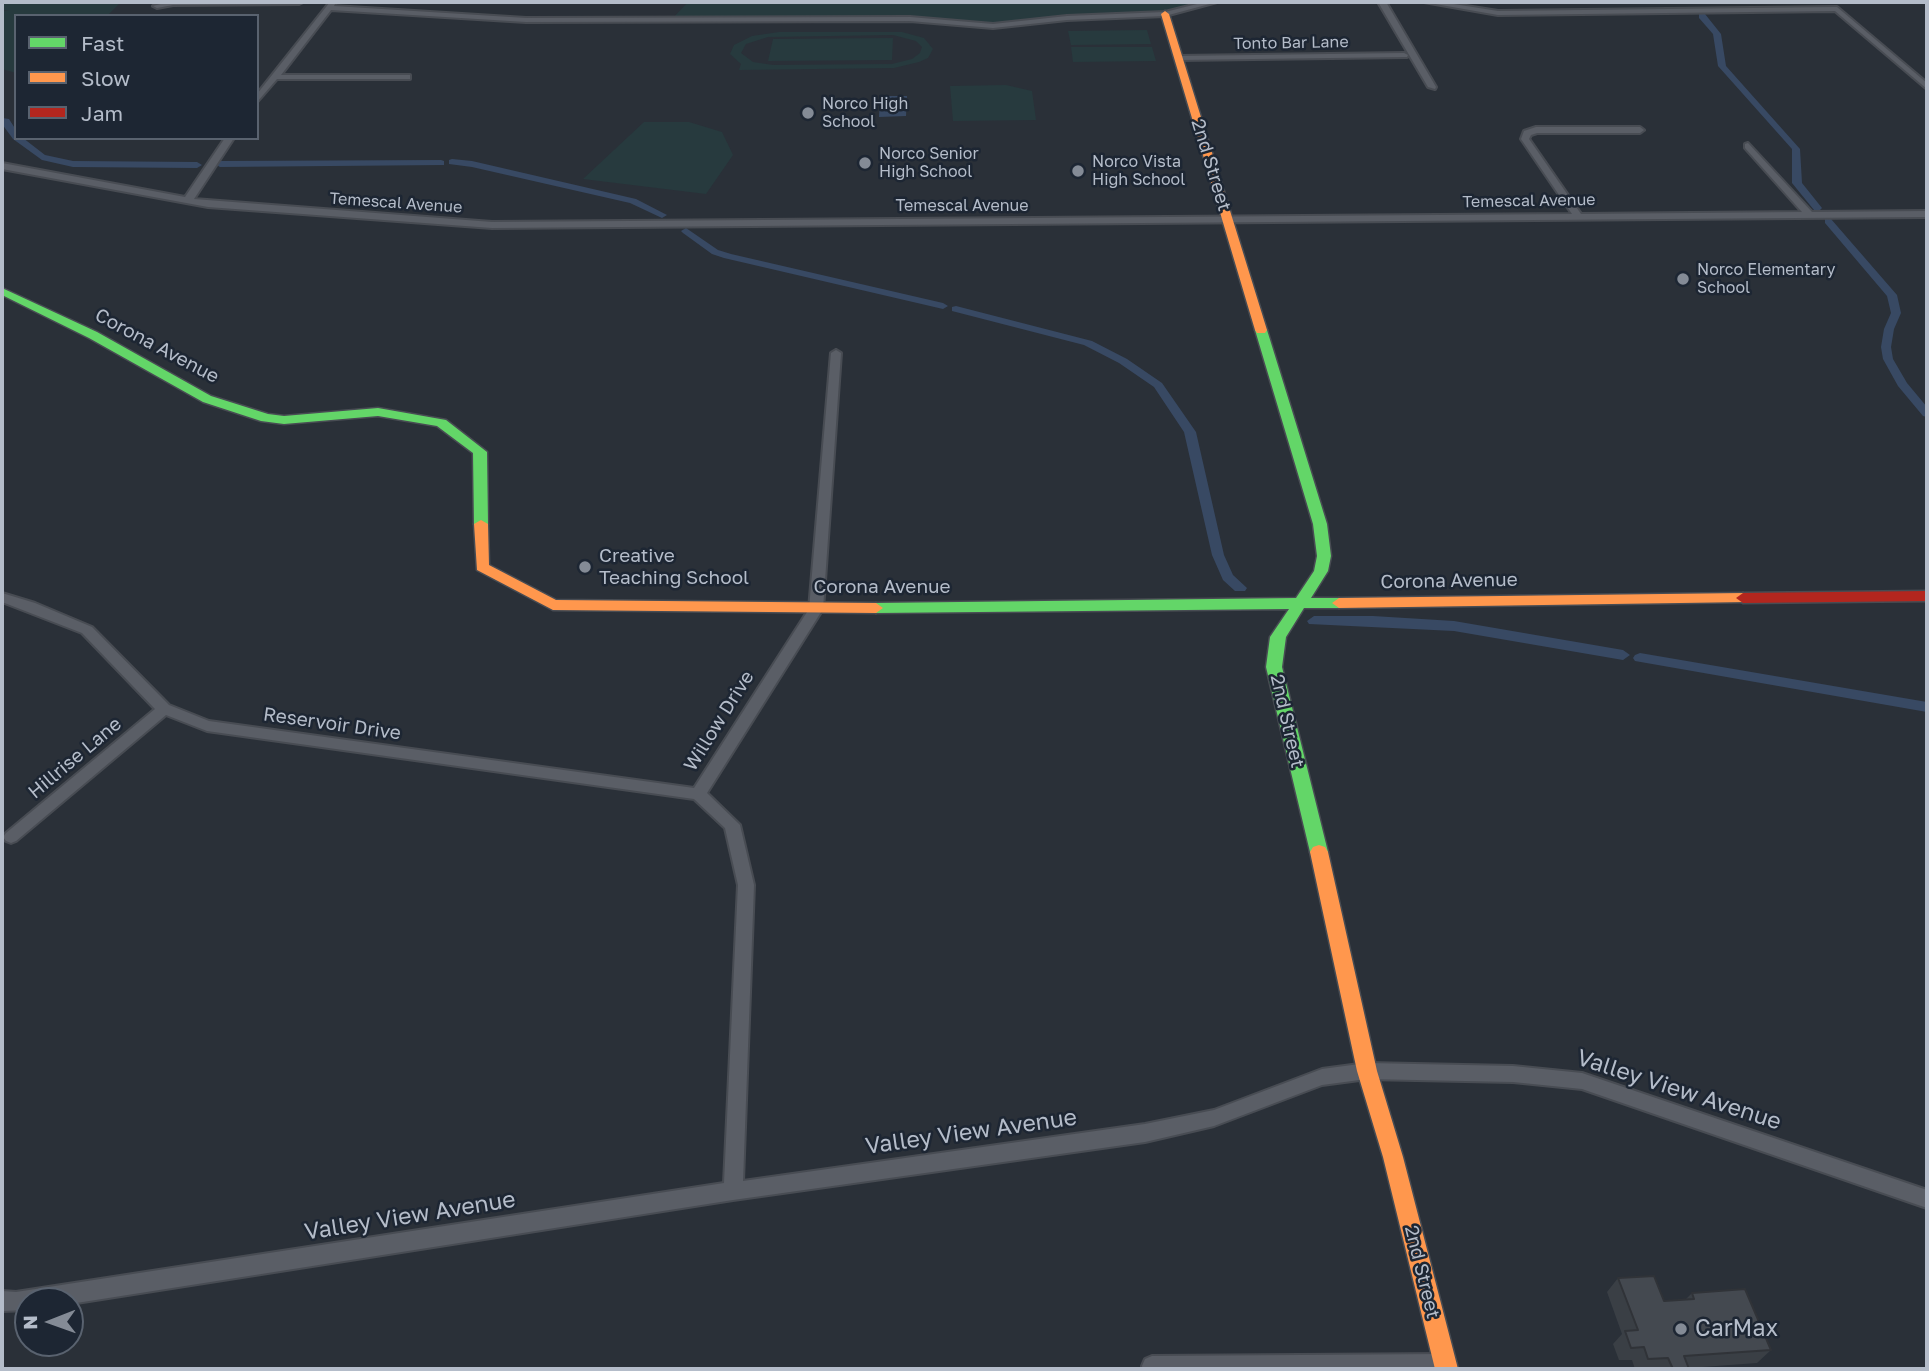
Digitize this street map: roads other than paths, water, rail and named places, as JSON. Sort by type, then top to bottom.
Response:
[{"type":"street","points":[[157,6],[173,3],[299,2]]},
{"type":"street","points":[[259,97],[332,3],[526,20],[910,19],[972,26],[1165,14],[1213,2]]},
{"type":"street","points":[[1382,2],[1432,87]]},
{"type":"street","points":[[1428,2],[1479,12],[1837,9],[1926,84]]},
{"type":"street","points":[[1518,2],[1521,12]]},
{"type":"street","name":"2nd Street","points":[[1152,1366],[1446,1366],[1367,1071],[1340,942],[1274,667],[1278,637],[1321,571],[1324,556],[1320,524],[1165,14]]},
{"type":"street","name":"Tonto Bar Lane","points":[[1179,58],[1404,55]]},
{"type":"street","points":[[274,77],[407,77]]},
{"type":"street","points":[[1578,216],[1525,139],[1527,133],[1536,130],[1640,130]]},
{"type":"street","points":[[188,201],[229,140]]},
{"type":"street","points":[[1748,146],[1810,215]]},
{"type":"street","name":"Temescal Avenue","points":[[2,168],[188,201],[312,213],[492,225],[1927,214]]},
{"type":"street","name":"Corona Avenue","points":[[2,291],[93,335],[207,398],[266,418],[284,420],[379,412],[441,423],[480,452],[482,567],[553,605],[816,608],[1927,596]]},
{"type":"street","name":"Willow Drive","points":[[733,1191],[746,884],[732,825],[698,794],[816,608],[836,353]]},
{"type":"street","name":"Reservoir Drive","points":[[2,597],[87,630],[164,709],[207,726],[698,794]]},
{"type":"street","name":"Hillrise Lane","points":[[11,836],[164,709]]},
{"type":"street","name":"Valley View Avenue","points":[[2,1301],[16,1302],[733,1191],[1145,1133],[1214,1118],[1322,1077],[1367,1071],[1513,1074],[1582,1081],[1927,1199]]},
{"type":"water","points":[[880,96],[907,96],[906,116],[879,117]]},
{"type":"waterway","points":[[1702,16],[1717,34],[1722,66],[1796,149],[1797,183],[1817,208]]},
{"type":"waterway","points":[[2,121],[6,121],[14,134]]},
{"type":"waterway","points":[[20,140],[42,157],[73,164],[197,165]]},
{"type":"waterway","points":[[452,162],[472,164],[568,187]]},
{"type":"waterway","points":[[220,164],[441,163]]},
{"type":"waterway","points":[[571,187],[633,201],[662,215]]},
{"type":"waterway","points":[[1828,221],[1892,295],[1896,313],[1889,329],[1886,347],[1888,359],[1902,384],[1927,414]]},
{"type":"waterway","points":[[686,231],[715,252],[728,256],[943,306]]},
{"type":"waterway","points":[[956,309],[1088,343],[1123,361],[1158,385],[1190,432],[1218,555],[1228,577],[1240,588]]},
{"type":"waterway","points":[[1314,621],[1373,621],[1454,626],[1623,655]]},
{"type":"waterway","points":[[1640,658],[1927,707]]},
{"type":"place","name":"Norco High School","points":[[808,113]]},
{"type":"place","name":"Norco Senior High School","points":[[865,163]]},
{"type":"place","name":"Norco Vista High School","points":[[1078,171]]},
{"type":"place","name":"Norco Elementary School","points":[[1683,279]]},
{"type":"place","name":"Creative Teaching School","points":[[585,567]]},
{"type":"place","name":"CarMax","points":[[1681,1329]]}]
